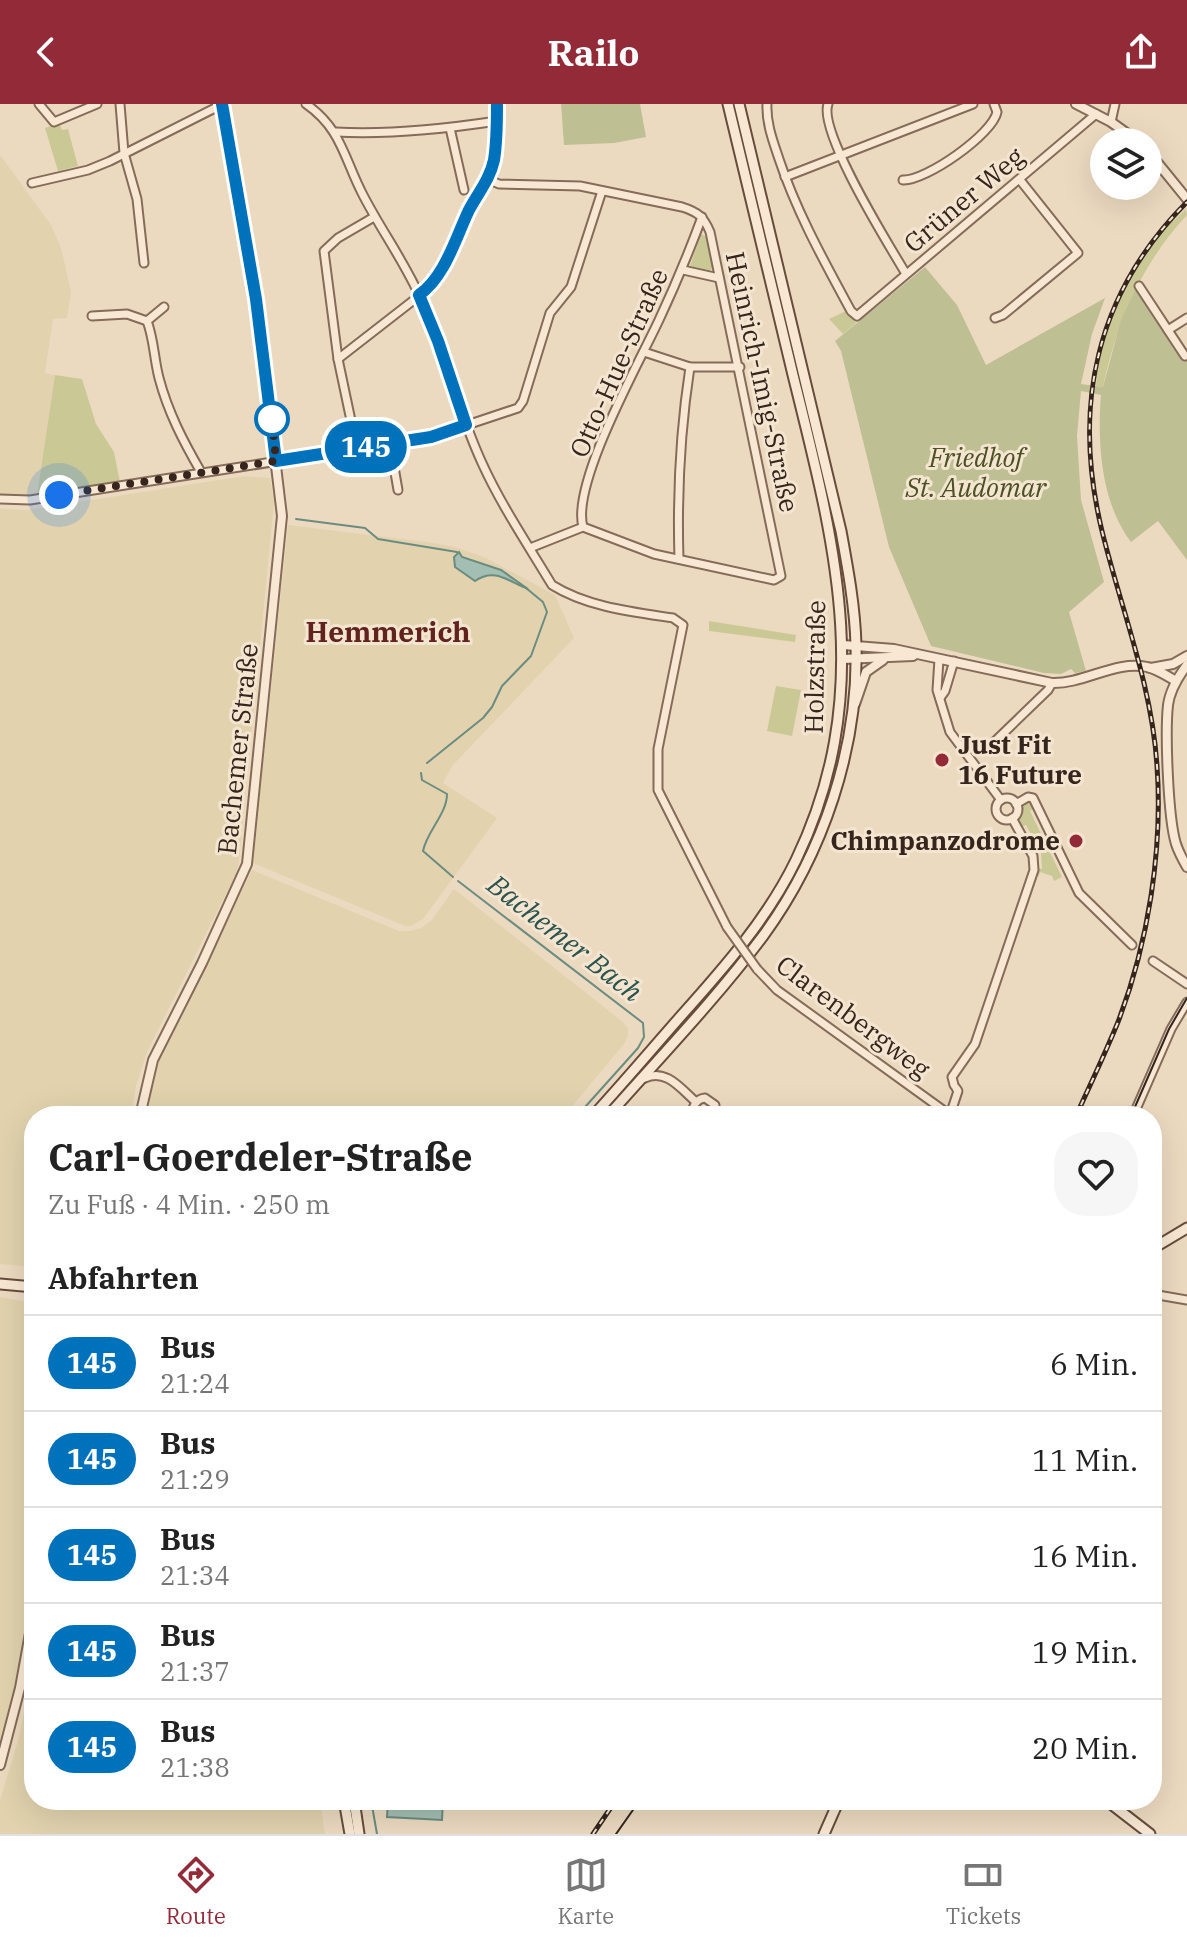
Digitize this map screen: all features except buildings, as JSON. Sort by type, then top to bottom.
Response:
[{"type":"main road","name":"Holzstraße","points":[[602,1106],[753,931],[796,860],[817,811],[835,749],[843,645],[838,584],[827,516],[728,104]]},
{"type":"main road","name":"Holzstraße","points":[[617,1106],[763,935],[806,864],[827,815],[845,756],[854,708],[856,645],[851,583],[739,104]]},
{"type":"main road","points":[[1162,1243],[1187,1228]]},
{"type":"main road","points":[[0,1284],[24,1286]]},
{"type":"main road","points":[[346,1810],[350,1834]]},
{"type":"main road","points":[[355,1810],[359,1834]]},
{"type":"main road","points":[[824,1834],[835,1810]]},
{"type":"main road","points":[[1119,1810],[1150,1834]]},
{"type":"street","points":[[39,104],[54,122],[97,104]]},
{"type":"street","points":[[120,104],[124,153],[137,199],[144,263]]},
{"type":"street","points":[[32,183],[88,170],[222,104]]},
{"type":"street","name":"Bachemer Straße","points":[[142,1106],[153,1060],[247,864],[282,516],[256,299],[222,104]]},
{"type":"street","points":[[306,104],[336,132],[450,128],[497,121]]},
{"type":"street","points":[[338,359],[428,289],[447,259],[494,161],[497,104]]},
{"type":"street","points":[[767,104],[767,119],[785,177],[973,104]]},
{"type":"street","points":[[828,104],[826,116],[840,156],[906,274]]},
{"type":"street","points":[[903,180],[910,181],[961,152],[995,120],[997,112],[994,104]]},
{"type":"street","points":[[1076,104],[1119,128]]},
{"type":"street","points":[[1111,122],[1115,104]]},
{"type":"street","name":"Grüner Weg","points":[[785,177],[814,243],[851,311],[857,316],[1096,114]]},
{"type":"street","points":[[450,128],[464,190]]},
{"type":"street","name":"Clarenbergweg","points":[[336,132],[352,174],[374,217],[401,257],[419,295],[466,425],[491,480],[552,585],[564,593],[611,607],[673,618],[683,625],[658,749],[658,790],[727,927],[757,969],[777,990],[938,1106]]},
{"type":"street","points":[[1162,168],[1187,199]]},
{"type":"street","points":[[461,171],[470,178]]},
{"type":"street","points":[[487,179],[499,184],[572,185],[682,207],[696,211],[702,217]]},
{"type":"street","points":[[995,318],[1003,315],[1078,253],[1020,180]]},
{"type":"street","points":[[0,499],[30,500],[431,437],[514,410],[521,404],[550,313],[571,287],[602,191]]},
{"type":"street","points":[[357,449],[338,359],[324,251],[338,238],[374,217]]},
{"type":"street","name":"Otto-Hue-Straße","points":[[583,527],[581,507],[596,458],[623,393],[683,270],[702,217]]},
{"type":"street","name":"Heinrich-Imig-Straße","points":[[679,559],[780,579],[781,571],[740,367],[710,232],[702,217]]},
{"type":"street","points":[[683,270],[719,278]]},
{"type":"street","points":[[1139,286],[1185,356]]},
{"type":"street","points":[[147,321],[164,307]]},
{"type":"street","points":[[92,316],[127,314],[147,321]]},
{"type":"street","points":[[1168,330],[1187,318]]},
{"type":"street","points":[[147,321],[167,404],[178,432],[201,472]]},
{"type":"street","points":[[644,352],[690,367],[740,367]]},
{"type":"street","points":[[530,548],[583,527],[654,554],[679,559],[677,492],[690,367]]},
{"type":"street","points":[[390,444],[398,490]]},
{"type":"street","points":[[843,645],[894,649],[1052,683],[1077,680],[1122,667],[1151,668],[1173,664],[1187,656]]},
{"type":"street","points":[[843,659],[922,655]]},
{"type":"street","name":"Holzstraße","points":[[854,708],[866,672],[886,658]]},
{"type":"street","points":[[939,659],[937,690],[950,732],[1001,800]]},
{"type":"street","points":[[940,698],[954,661]]},
{"type":"street","points":[[1187,665],[1176,681],[1168,704],[1173,829],[1187,867]]},
{"type":"street","points":[[1151,668],[1176,681]]},
{"type":"street","points":[[987,749],[1052,683]]},
{"type":"street","points":[[1016,804],[1028,797],[1033,798],[1079,893],[1132,945]]},
{"type":"street","points":[[1008,798],[1016,804],[1017,813],[1012,818],[1004,819],[998,815],[996,808],[1001,800],[1008,798]]},
{"type":"street","points":[[953,1106],[958,1091],[952,1077],[975,1044],[1034,870],[1033,856],[1012,818]]},
{"type":"street","points":[[1153,961],[1187,984]]},
{"type":"street","points":[[1137,1106],[1171,1029],[1187,1002]]},
{"type":"street","points":[[666,1049],[663,1061],[667,1077]]},
{"type":"street","points":[[638,1081],[651,1075],[667,1077],[696,1102]]},
{"type":"street","points":[[694,1106],[701,1099],[709,1099],[715,1106]]},
{"type":"street","points":[[1162,1296],[1187,1300]]},
{"type":"street","points":[[0,1765],[24,1666]]},
{"type":"shaded area","points":[[59,123],[62,130],[68,129],[78,166],[58,171],[45,128]]},
{"type":"shaded area","points":[[0,155],[51,225],[61,248],[71,291],[67,318],[53,319],[45,373],[55,375],[37,495],[9,499],[0,495]]},
{"type":"shaded area","points":[[1186,209],[1187,215],[1144,273],[1116,339],[1103,387],[1096,386],[1109,323],[1127,283],[1151,246]]},
{"type":"shaded area","points":[[701,234],[707,237],[713,266],[710,272],[690,266]]},
{"type":"shaded area","points":[[848,310],[856,323],[843,334],[829,319]]},
{"type":"shaded area","points":[[55,375],[82,379],[96,424],[114,452],[120,482],[37,495]]},
{"type":"shaded area","points":[[245,476],[270,478],[274,502],[236,874],[147,1052],[133,1106],[24,1106],[24,1266],[0,1264],[0,509],[27,510]]},
{"type":"shaded area","points":[[288,525],[427,542],[484,557],[555,595],[574,638],[452,766],[443,783],[497,818],[423,919],[411,926],[253,863]]},
{"type":"shaded area","points":[[459,552],[462,557],[501,570],[528,589],[496,576],[489,575],[475,581],[455,567],[454,557]]},
{"type":"shaded area","points":[[709,621],[796,635],[795,642],[709,631]]},
{"type":"shaded area","points":[[776,686],[801,690],[792,736],[767,731]]},
{"type":"shaded area","points":[[1028,802],[1035,808],[1030,811],[1062,877],[1054,881],[1052,876],[1040,872],[1039,876],[1036,875],[1038,868],[1042,869],[1041,853],[1026,825],[1021,827],[1020,824],[1022,810]]},
{"type":"shaded area","points":[[252,870],[399,931],[421,928],[431,921],[454,889],[628,1029],[624,1044],[572,1106],[148,1106],[159,1061]]},
{"type":"shaded area","points":[[0,1297],[24,1301],[24,1641],[0,1753]]},
{"type":"shaded area","points":[[24,1713],[24,1810],[321,1810],[325,1834],[0,1834],[0,1800]]},
{"type":"shaded area","points":[[387,1810],[442,1810],[442,1820],[387,1817]]},
{"type":"green space","points":[[561,104],[640,104],[646,137],[614,143],[564,145]]},
{"type":"green space","name":"Friedhof St. Audomar","points":[[925,267],[957,305],[986,365],[1105,298],[1092,334],[1081,384],[1103,387],[1121,320],[1137,286],[1187,362],[1187,560],[1158,521],[1131,542],[1113,509],[1103,472],[1101,395],[1081,391],[1077,436],[1081,500],[1104,582],[1069,612],[1086,671],[1075,673],[1071,669],[1061,674],[1044,673],[931,646],[889,547],[841,351],[835,341]]},
{"type":"waterway","name":"Bachemer Bach","points":[[296,519],[365,528],[378,539],[457,552]]},
{"type":"waterway","name":"Bachemer Bach","points":[[427,763],[483,718],[502,686],[531,656],[547,612],[543,602],[526,588]]},
{"type":"waterway","name":"Bachemer Bach","points":[[421,773],[422,780],[447,794],[444,809],[423,851],[453,877]]},
{"type":"waterway","name":"Bachemer Bach","points":[[458,881],[643,1023],[644,1037],[638,1048],[586,1106]]},
{"type":"waterway","points":[[373,1810],[377,1834]]},
{"type":"tram line","points":[[1135,1106],[1169,1029],[1187,998]]},
{"type":"tram line","points":[[616,1834],[633,1810]]},
{"type":"railway","points":[[1080,1106],[1118,1022],[1138,961],[1151,896],[1158,830],[1157,766],[1149,706],[1102,531],[1093,485],[1091,397],[1099,354],[1112,314],[1131,275],[1156,237],[1187,202]]},
{"type":"railway","points":[[593,1834],[609,1810]]},
{"type":"bus line","name":"145","points":[[222,104],[256,299],[276,461],[431,437],[466,425],[419,295],[428,289],[447,259],[487,179],[494,161],[497,104]]},
{"type":"place","name":"Just Fit 16 Future","points":[[942,760]]},
{"type":"place","name":"Chimpanzodrome","points":[[1076,841]]},
{"type":"district","name":"Hemmerich","points":[[388,632]]},
{"type":"route","points":[[59,495],[276,461],[272,419]]}]
